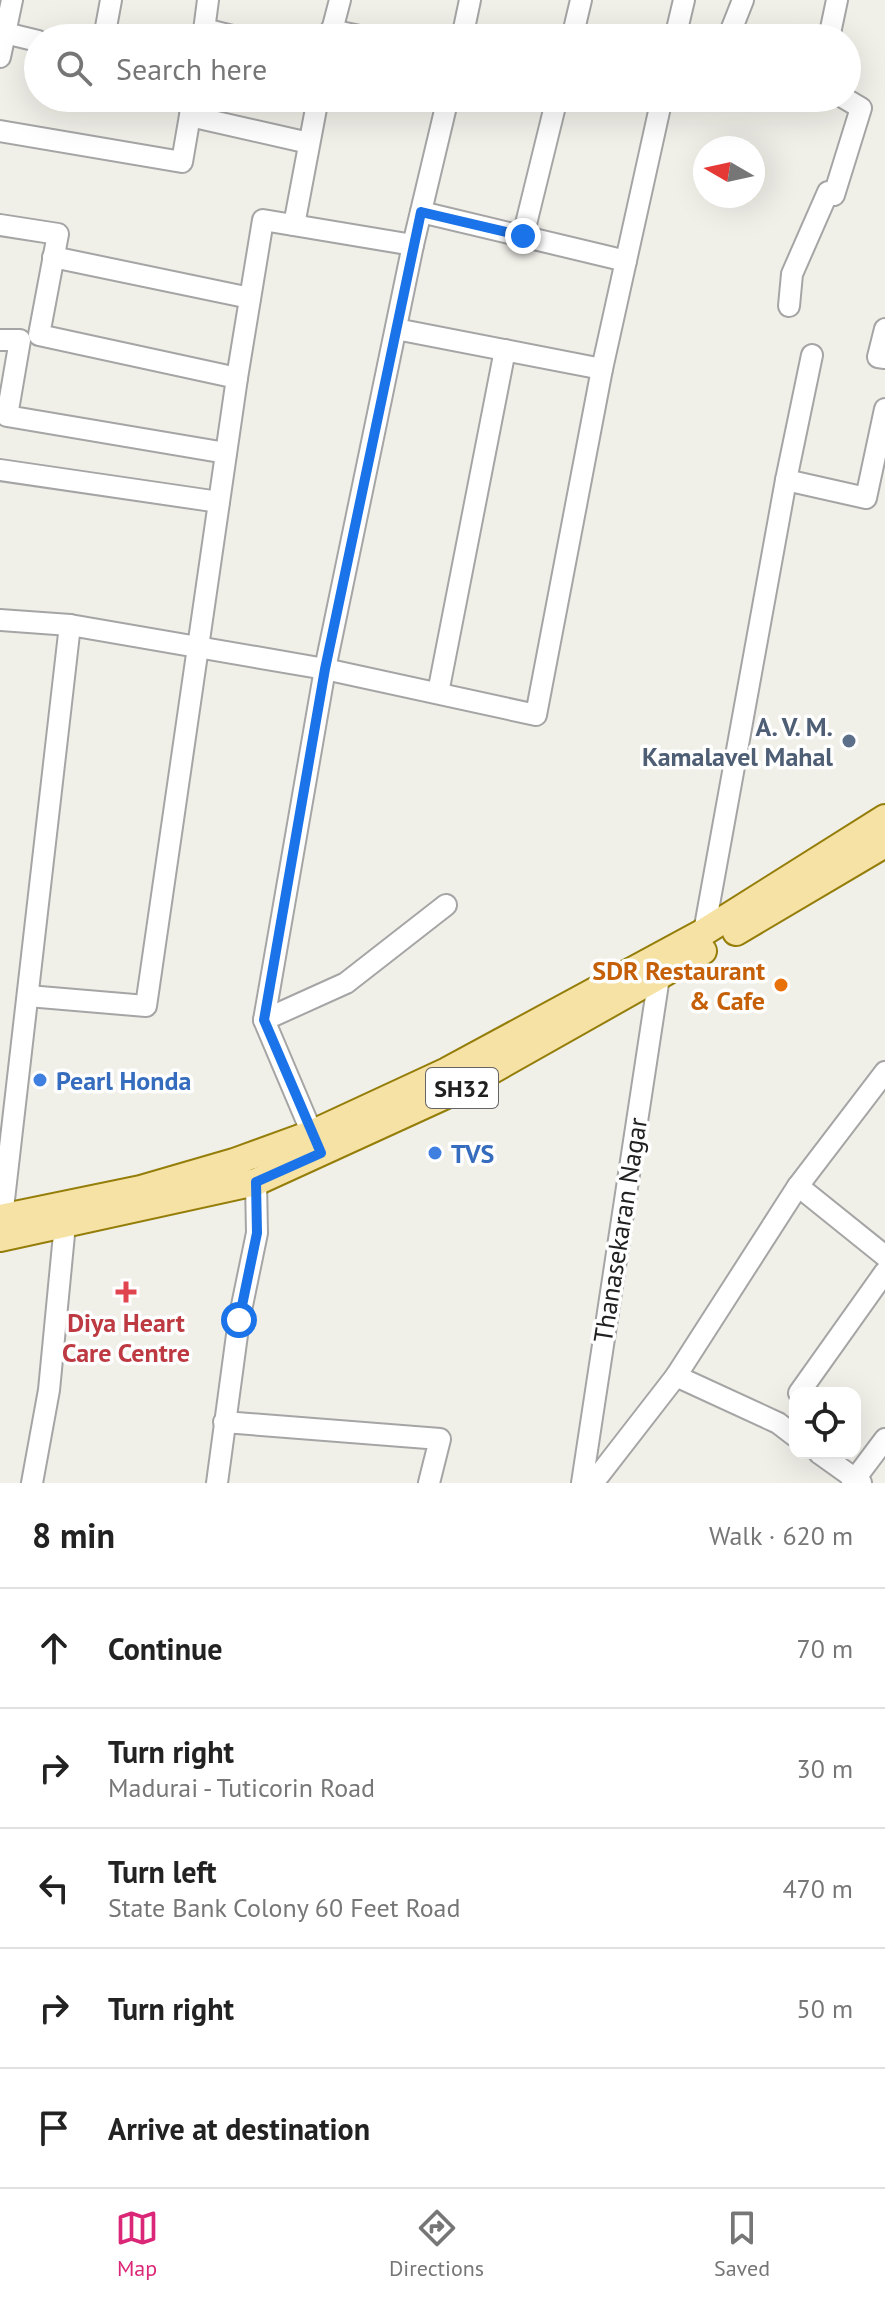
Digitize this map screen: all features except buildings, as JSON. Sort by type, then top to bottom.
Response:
[{"type":"main road","name":"SH32","points":[[1,1224],[65,1224],[256,1182],[316,1143],[704,932],[885,818]]},
{"type":"main road","name":"SH32","points":[[1,1224],[316,1143],[455,1091],[659,977],[885,844]]},
{"type":"street","points":[[0,57],[12,0]]},
{"type":"street","points":[[107,24],[111,0]]},
{"type":"street","points":[[204,24],[208,0]]},
{"type":"street","points":[[333,24],[340,0]]},
{"type":"street","points":[[465,24],[470,0]]},
{"type":"street","points":[[575,24],[581,0]]},
{"type":"street","points":[[678,24],[684,0]]},
{"type":"street","points":[[734,24],[743,0]]},
{"type":"street","points":[[832,24],[837,0]]},
{"type":"street","points":[[5,33],[24,38]]},
{"type":"street","points":[[0,131],[182,162],[191,112]]},
{"type":"street","points":[[208,112],[309,143]]},
{"type":"street","points":[[294,225],[315,112]]},
{"type":"street","points":[[316,1143],[264,1020],[325,669],[413,245],[445,112]]},
{"type":"street","points":[[523,236],[554,112]]},
{"type":"street","points":[[0,620],[70,625],[325,669],[536,715],[602,369],[659,112]]},
{"type":"street","points":[[789,306],[792,274],[828,192],[834,195],[860,112]]},
{"type":"street","points":[[421,212],[626,261]]},
{"type":"street","points":[[28,996],[146,1006],[237,378],[263,220],[413,245]]},
{"type":"street","points":[[0,225],[58,234],[53,257],[20,338],[7,416],[226,453]]},
{"type":"street","points":[[53,257],[250,298]]},
{"type":"street","points":[[396,329],[602,369]]},
{"type":"street","points":[[885,329],[878,357],[885,358]]},
{"type":"street","points":[[20,338],[237,378]]},
{"type":"street","points":[[438,693],[505,350]]},
{"type":"street","points":[[704,932],[786,480],[812,355]]},
{"type":"street","points":[[786,480],[866,498],[885,409]]},
{"type":"street","points":[[0,470],[219,502]]},
{"type":"street","points":[[1,1224],[70,625]]},
{"type":"street","points":[[264,1020],[346,983],[446,905]]},
{"type":"street","name":"Thanasekaran Nagar","points":[[595,1482],[659,977]]},
{"type":"street","points":[[595,1482],[676,1376],[798,1186],[885,1072]]},
{"type":"street","points":[[217,1483],[239,1320],[257,1233],[256,1182]]},
{"type":"street","points":[[798,1186],[885,1256]]},
{"type":"street","points":[[32,1483],[49,1390],[65,1224]]},
{"type":"street","points":[[803,1387],[885,1272]]},
{"type":"street","points":[[676,1376],[778,1423],[789,1431]]},
{"type":"street","points":[[778,1423],[789,1407]]},
{"type":"street","points":[[224,1422],[440,1439],[429,1483]]},
{"type":"street","points":[[827,1459],[856,1482],[885,1439]]},
{"type":"place","name":"A. V. M. Kamalavel Mahal","points":[[849,741]]},
{"type":"place","name":"SDR Restaurant & Cafe","points":[[781,985]]},
{"type":"place","name":"Pearl Honda","points":[[40,1080]]},
{"type":"place","name":"TVS","points":[[435,1153]]},
{"type":"place","name":"Diya Heart Care Centre","points":[[126,1292]]},
{"type":"route","points":[[239,1320],[257,1233],[256,1182],[321,1153],[264,1020],[325,669],[421,212],[523,236]]}]
